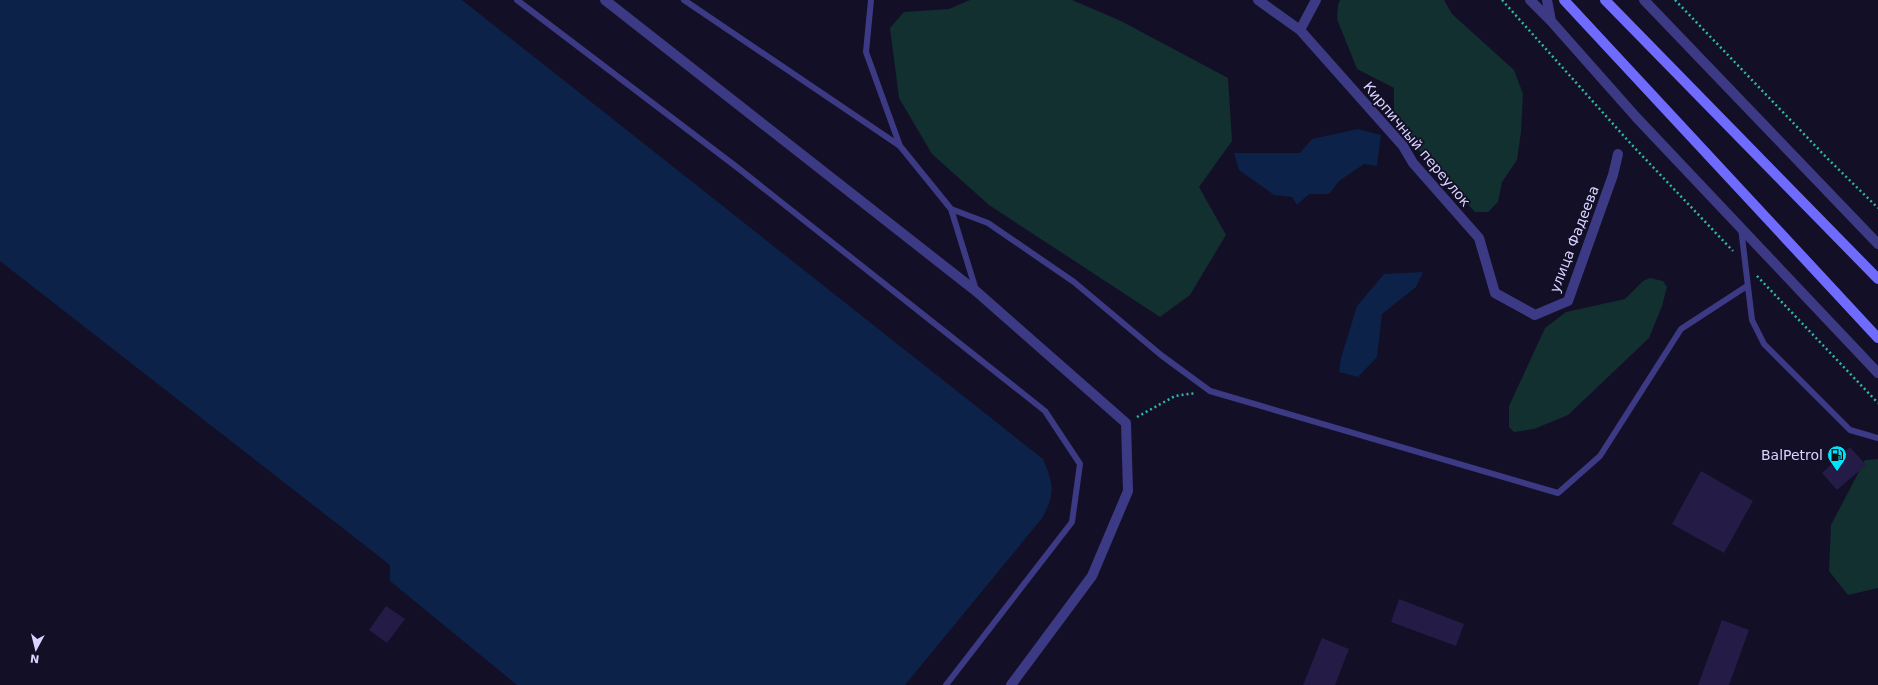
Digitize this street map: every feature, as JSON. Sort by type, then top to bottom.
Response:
[{"type":"main road","points":[[1564,0],[1878,338]]},
{"type":"main road","points":[[1606,0],[1878,279]]},
{"type":"street","points":[[605,0],[977,292],[1126,423],[1128,492],[1092,576],[1011,685]]},
{"type":"street","name":"Кирпичный переулок","points":[[1258,0],[1300,30],[1403,146],[1413,163],[1479,238],[1495,293],[1535,315]]},
{"type":"street","points":[[1300,30],[1316,0]]},
{"type":"street","points":[[1530,0],[1551,21],[1636,117],[1878,373]]},
{"type":"street","points":[[1547,0],[1551,21]]},
{"type":"street","points":[[1644,0],[1878,244]]},
{"type":"street","name":"улица Фадеева","points":[[1535,315],[1568,301],[1613,175],[1618,154]]},
{"type":"lane","points":[[517,0],[738,168],[1045,411],[1080,464],[1072,522],[946,685]]},
{"type":"lane","points":[[684,0],[900,146],[951,209],[977,292]]},
{"type":"lane","points":[[871,0],[866,52],[900,146]]},
{"type":"lane","points":[[951,209],[988,223],[1068,278],[1161,355],[1210,391],[1558,493],[1600,456],[1681,329],[1747,286]]},
{"type":"lane","points":[[1740,228],[1752,320],[1764,344],[1850,430],[1878,438]]},
{"type":"path","points":[[1502,0],[1630,144],[1878,403]]},
{"type":"path","points":[[1675,0],[1679,2],[1827,158],[1878,208]]},
{"type":"path","points":[[1126,423],[1175,396],[1210,391]]},
{"type":"green space","points":[[970,0],[1072,0],[1121,21],[1228,78],[1232,141],[1199,187],[1226,235],[1190,295],[1160,317],[989,205],[932,154],[899,98],[890,28],[904,12],[949,9]]},
{"type":"green space","points":[[1340,0],[1444,0],[1452,14],[1514,70],[1523,94],[1521,132],[1517,160],[1502,182],[1498,202],[1488,212],[1475,212],[1402,132],[1394,117],[1394,88],[1357,69],[1337,19]]},
{"type":"green space","points":[[1650,278],[1663,281],[1667,287],[1662,306],[1649,338],[1568,415],[1534,429],[1514,432],[1509,427],[1509,406],[1545,328],[1566,312],[1625,299],[1643,281]]},
{"type":"green space","points":[[1878,459],[1878,588],[1848,595],[1829,571],[1831,525],[1865,460]]},
{"type":"water","points":[[0,0],[462,0],[1043,459],[1052,488],[1050,501],[1043,517],[905,685],[517,685],[390,581],[390,565],[0,261]]},
{"type":"water","points":[[1358,129],[1381,135],[1377,166],[1364,164],[1339,181],[1329,194],[1309,194],[1297,205],[1292,197],[1274,195],[1239,170],[1234,153],[1300,153],[1312,139]]},
{"type":"water","points":[[1423,272],[1416,287],[1382,314],[1377,357],[1358,377],[1339,372],[1341,358],[1357,306],[1384,274]]},
{"type":"building","points":[[1850,447],[1866,465],[1837,490],[1822,473]]},
{"type":"building","points":[[1701,471],[1753,501],[1724,553],[1672,524]]},
{"type":"building","points":[[1399,599],[1464,624],[1456,646],[1391,622]]},
{"type":"building","points":[[386,606],[405,619],[387,643],[369,630]]},
{"type":"building","points":[[1722,620],[1749,630],[1729,685],[1698,685]]},
{"type":"building","points":[[1322,638],[1349,649],[1335,685],[1303,685]]},
{"type":"place","name":"BalPetrol","points":[[1837,472]]}]
